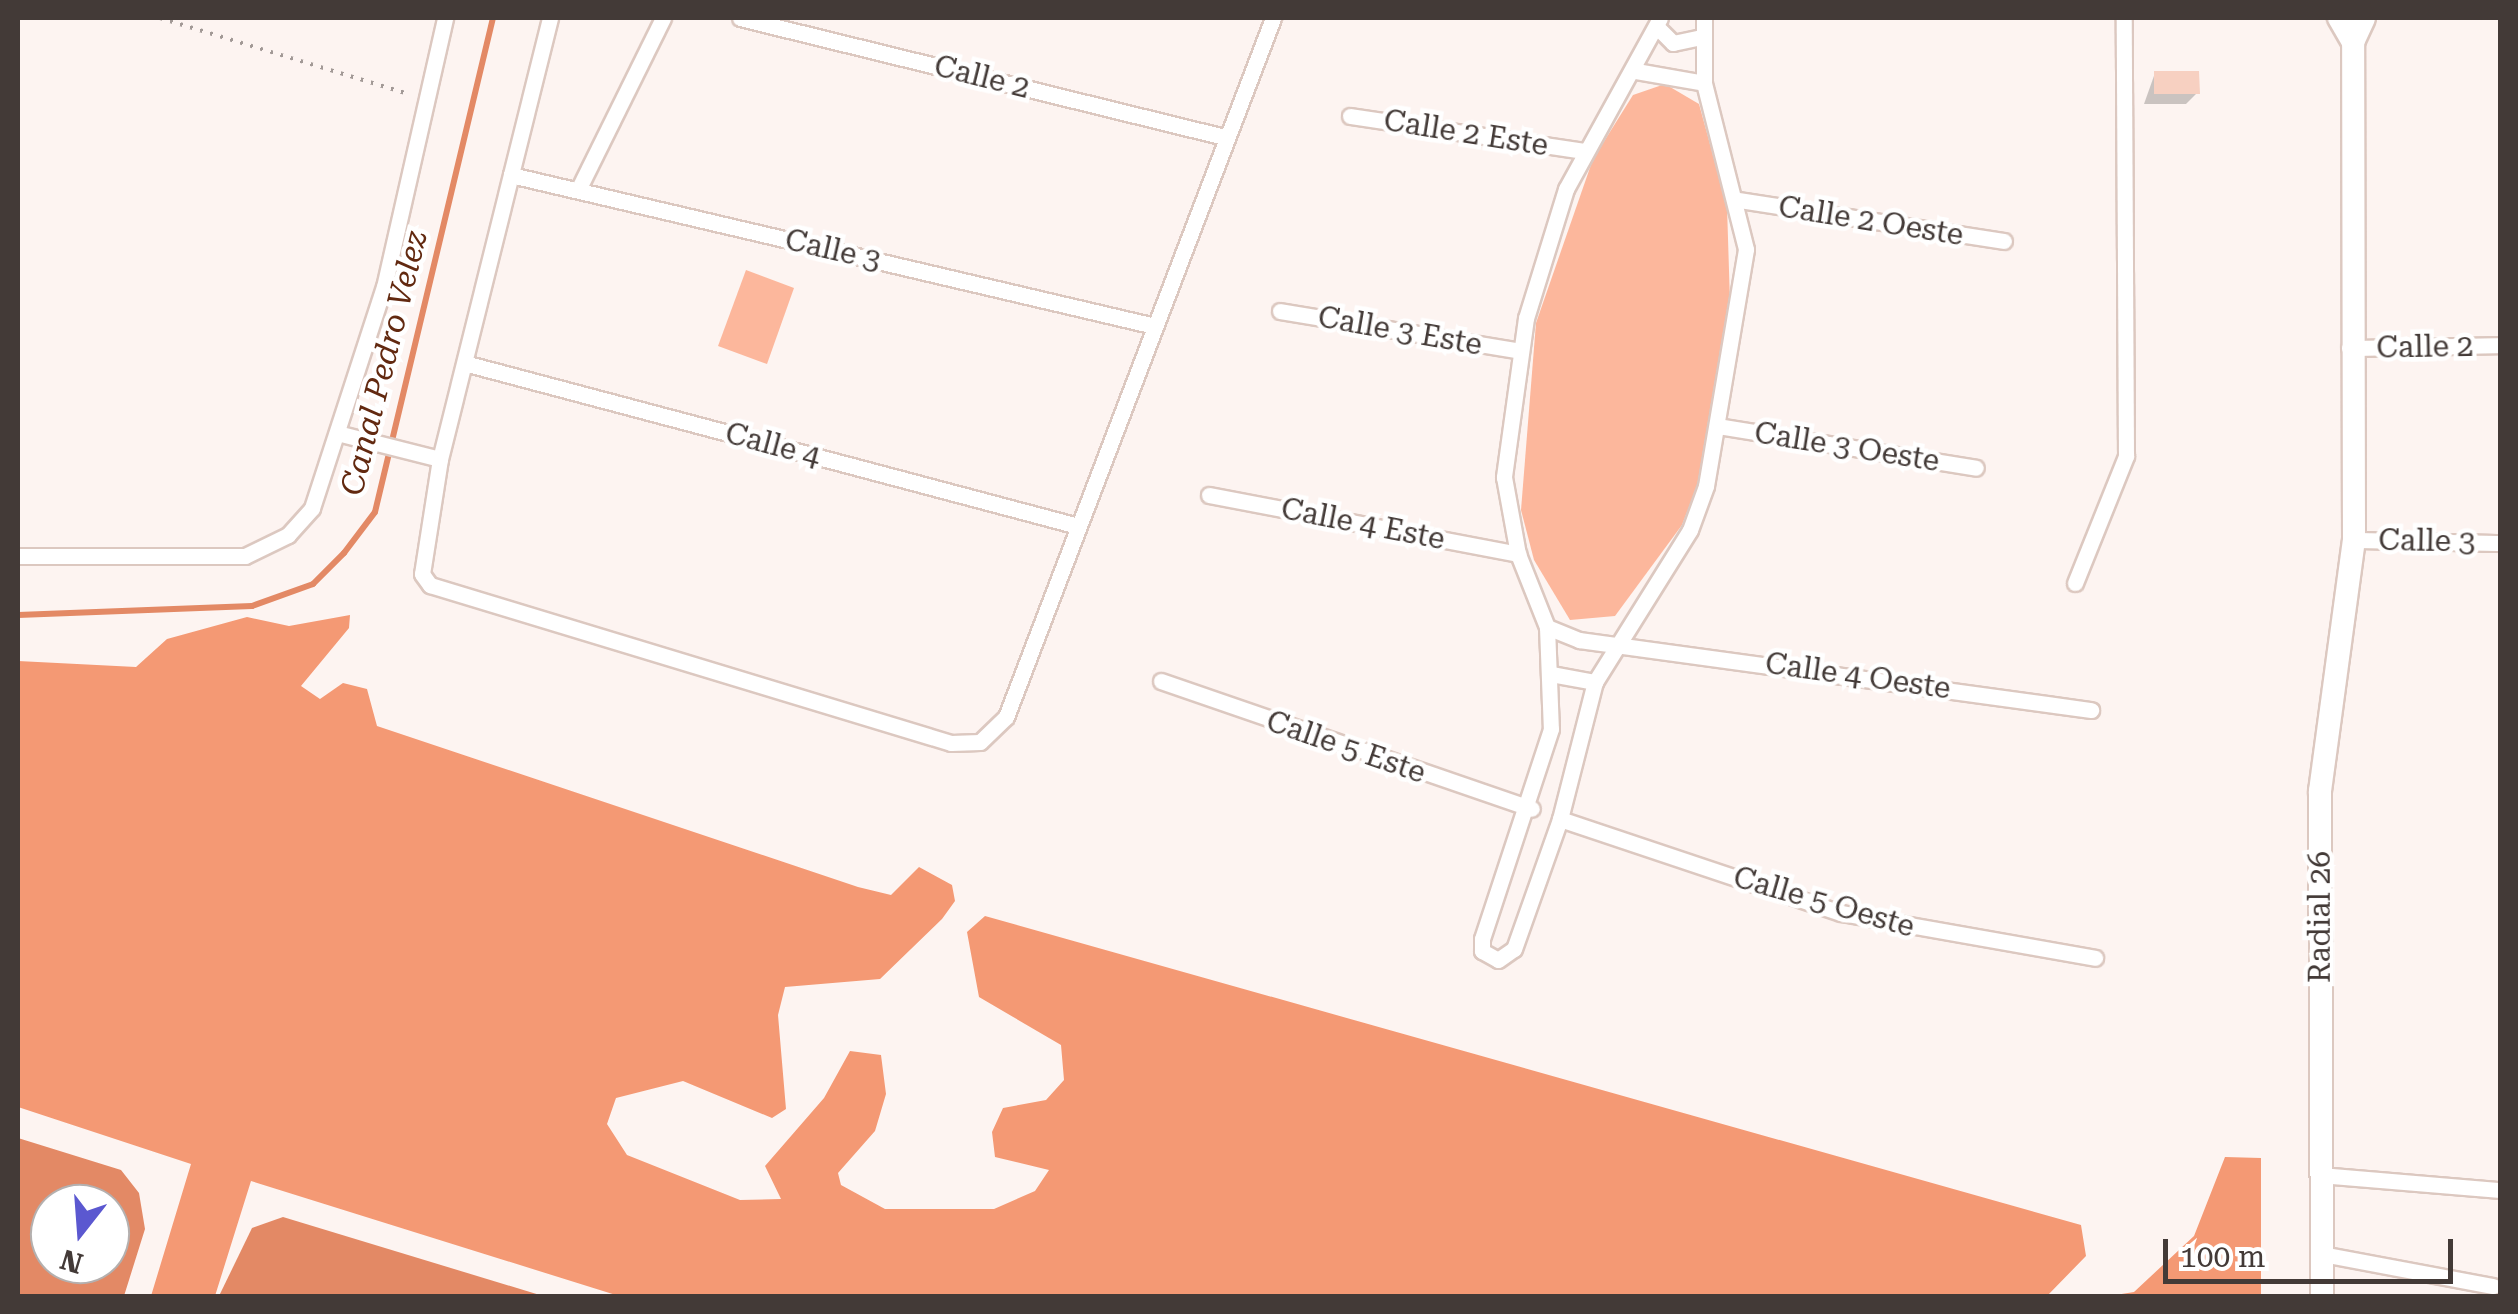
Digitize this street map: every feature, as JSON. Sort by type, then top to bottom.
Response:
[{"type":"main road","points":[[2339,18],[2354,42]]},
{"type":"main road","points":[[2354,42],[2364,18]]},
{"type":"main road","name":"Radial 26","points":[[2322,1296],[2320,791],[2354,540],[2350,348],[2354,42]]},
{"type":"street","points":[[18,556],[245,556],[288,535],[312,508],[341,434],[445,18]]},
{"type":"street","points":[[550,18],[468,364],[440,459],[420,561],[430,585],[951,743],[980,742],[1006,716],[1224,137],[1273,18]]},
{"type":"street","points":[[578,190],[663,18]]},
{"type":"street","name":"Calle 2","points":[[740,18],[1224,137]]},
{"type":"street","points":[[1701,36],[1673,43],[1659,23],[1636,71],[1583,151],[1539,257],[1520,351],[1504,478],[1518,554],[1548,627],[1550,730],[1532,808],[1482,939],[1492,959],[1514,949],[1560,819],[1594,682],[1625,642],[1690,530],[1718,426],[1743,286],[1739,200],[1704,83],[1704,18]]},
{"type":"street","points":[[2075,583],[2126,456],[2124,18]]},
{"type":"street","points":[[1636,71],[1704,83]]},
{"type":"street","name":"Calle 2 Este","points":[[1350,116],[1583,151]]},
{"type":"street","name":"Calle 3","points":[[511,175],[1155,326]]},
{"type":"street","name":"Calle 2 Oeste","points":[[1739,200],[2004,241]]},
{"type":"street","name":"Calle 3 Este","points":[[1280,310],[1520,351]]},
{"type":"street","name":"Calle 2","points":[[2350,348],[2500,345]]},
{"type":"street","name":"Calle 4","points":[[468,364],[1078,526]]},
{"type":"street","name":"Calle 3 Oeste","points":[[1718,426],[1976,468]]},
{"type":"street","points":[[341,434],[440,459]]},
{"type":"street","name":"Calle 4 Este","points":[[1209,495],[1518,554]]},
{"type":"street","name":"Calle 3","points":[[2354,540],[2500,543]]},
{"type":"street","name":"Calle 4 Oeste","points":[[1548,627],[1625,642],[2091,710]]},
{"type":"street","points":[[1551,674],[1594,682]]},
{"type":"street","name":"Calle 5 Este","points":[[1162,680],[1532,808]]},
{"type":"street","name":"Calle 5 Oeste","points":[[1560,819],[1841,913],[2094,958]]},
{"type":"street","points":[[2320,1175],[2500,1190]]},
{"type":"street","points":[[2322,1254],[2493,1286]]},
{"type":"path","points":[[160,18],[423,98]]},
{"type":"shaded area","points":[[1665,84],[1699,104],[1727,206],[1730,303],[1700,479],[1682,525],[1615,616],[1570,620],[1534,560],[1521,510],[1536,323],[1593,159],[1633,95]]},
{"type":"shaded area","points":[[746,270],[794,288],[767,364],[718,346]]},
{"type":"shaded area","points":[[350,615],[349,628],[301,686],[320,699],[343,683],[367,689],[377,726],[858,887],[891,895],[919,867],[952,885],[955,901],[942,919],[880,979],[785,987],[778,1015],[786,1109],[772,1118],[683,1081],[616,1098],[607,1124],[627,1155],[740,1200],[781,1199],[765,1166],[824,1098],[850,1051],[881,1055],[886,1094],[875,1131],[838,1173],[841,1185],[885,1209],[994,1209],[1035,1191],[1049,1170],[995,1157],[992,1132],[1003,1108],[1046,1100],[1064,1080],[1061,1045],[979,997],[967,932],[985,916],[2081,1225],[2086,1256],[2047,1296],[619,1296],[251,1181],[215,1296],[151,1296],[191,1164],[18,1107],[18,661],[136,667],[167,639],[247,617],[289,626]]},
{"type":"shaded area","points":[[18,1138],[121,1170],[139,1193],[145,1229],[130,1277],[130,1184],[30,1184],[30,1284],[128,1284],[124,1296],[18,1296]]},
{"type":"shaded area","points":[[2225,1157],[2261,1158],[2261,1296],[2109,1296],[2134,1292],[2194,1236]]},
{"type":"shaded area","points":[[283,1217],[543,1296],[219,1296],[252,1228]]},
{"type":"building","points":[[2154,71],[2199,71],[2200,94],[2154,94]]},
{"type":"waterway","name":"Canal Pedro Velez","points":[[18,615],[252,606],[313,584],[344,553],[375,512],[493,18]]}]
